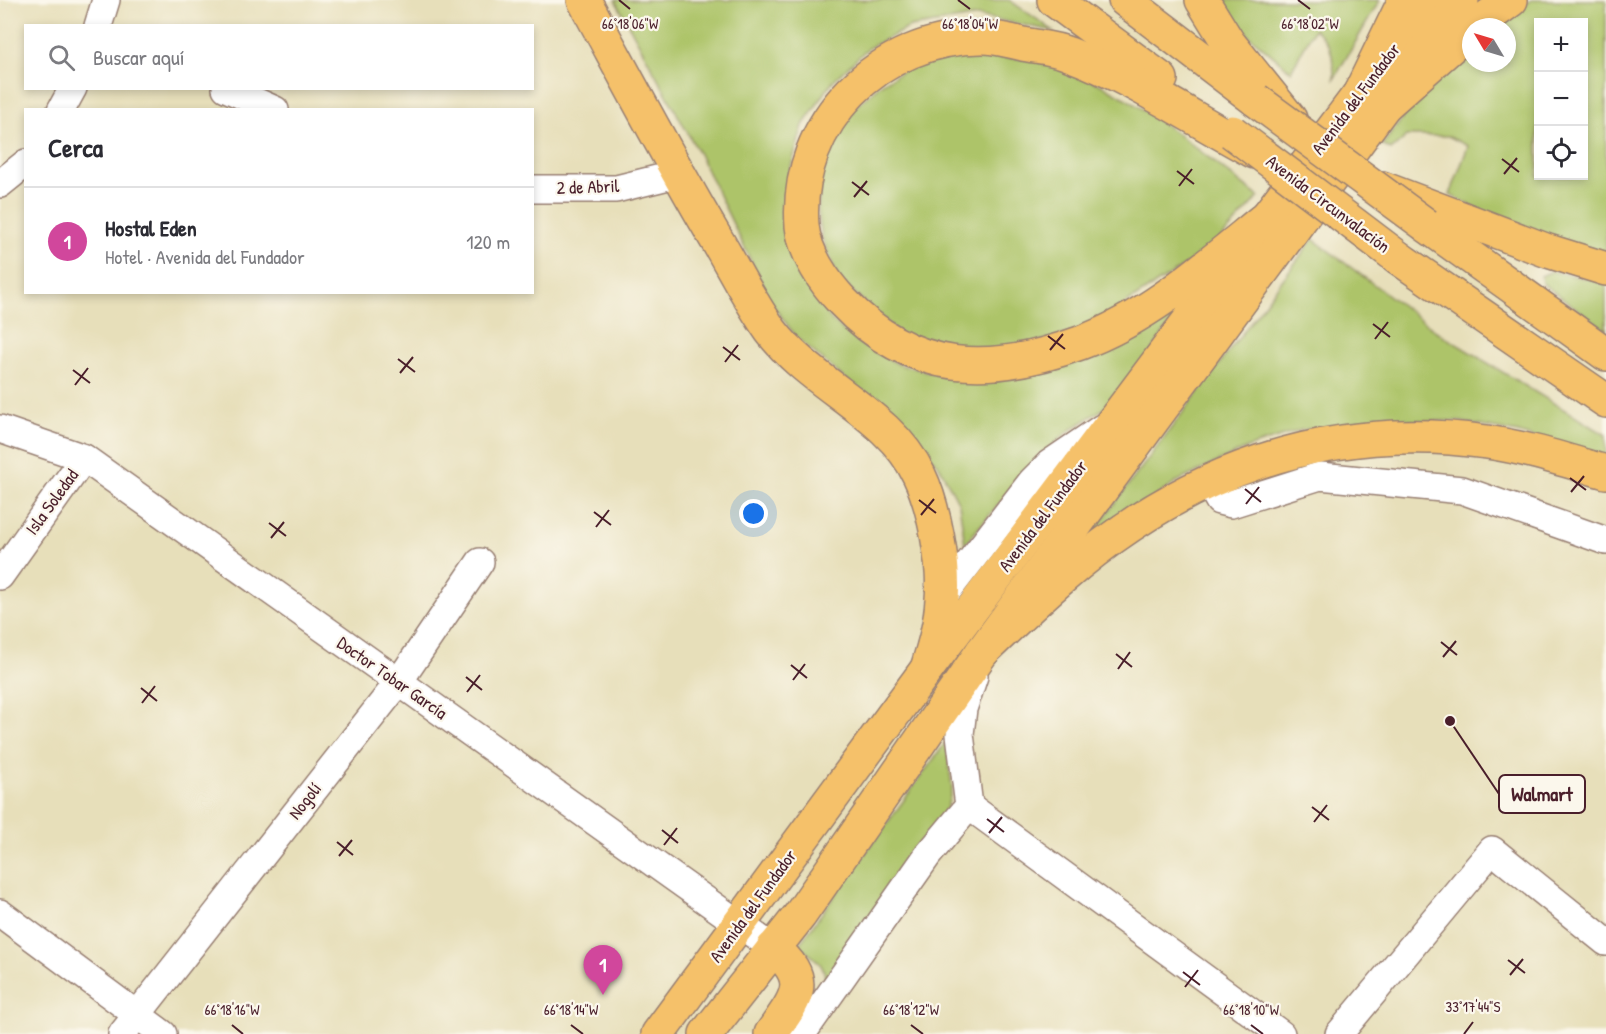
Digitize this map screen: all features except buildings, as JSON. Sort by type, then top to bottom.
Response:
[{"type":"main road","points":[[585,0],[677,174],[772,332],[842,397],[891,434],[909,454],[930,505],[942,598],[938,631],[927,669]]},
{"type":"main road","name":"Avenida Circunvalación","points":[[1054,0],[1229,135],[1272,162],[1400,259],[1606,401]]},
{"type":"main road","points":[[1125,0],[1260,95],[1302,134],[1368,183],[1432,217],[1606,354]]},
{"type":"main road","points":[[1202,0],[1260,95]]},
{"type":"main road","points":[[1372,100],[1405,0]]},
{"type":"main road","name":"Avenida del Fundador","points":[[706,1034],[800,915],[982,652],[1372,100],[1430,0]]},
{"type":"main road","name":"Avenida del Fundador","points":[[658,1034],[927,669],[1269,215],[1462,0]]},
{"type":"main road","points":[[1487,18],[1511,0]]},
{"type":"main road","points":[[1372,100],[1462,36]]},
{"type":"main road","points":[[1229,135],[1118,75],[1066,52],[985,37],[941,40],[899,55],[869,74],[838,105],[813,149],[804,191],[802,227],[812,260],[831,289],[860,320],[896,346],[937,360],[984,364],[1032,358],[1082,342],[1129,320],[1195,274],[1269,215]]},
{"type":"main road","points":[[1432,217],[1606,269]]},
{"type":"main road","points":[[982,652],[1063,577],[1114,538],[1175,499],[1208,482],[1234,469],[1287,451],[1332,442],[1442,437],[1490,442],[1606,472]]},
{"type":"main road","points":[[771,1034],[793,1000],[798,981],[795,969],[773,948]]},
{"type":"street","points":[[99,24],[106,0]]},
{"type":"street","points":[[62,108],[72,90]]},
{"type":"street","points":[[230,90],[271,108]]},
{"type":"street","name":"2 de Abril","points":[[534,189],[616,189],[677,174]]},
{"type":"street","points":[[942,598],[1032,481],[1049,464],[1118,417]]},
{"type":"street","name":"Doctor Tobar García","points":[[0,429],[84,458],[773,948]]},
{"type":"street","name":"Isla Soledad","points":[[0,576],[84,458]]},
{"type":"street","points":[[1208,482],[1219,501],[1231,504],[1320,476],[1462,490],[1606,541]]},
{"type":"street","name":"Nogolí","points":[[129,1024],[398,683],[480,562]]},
{"type":"street","points":[[982,652],[963,709],[960,734],[969,806],[1281,1034]]},
{"type":"street","points":[[802,1034],[928,855],[969,806]]},
{"type":"street","points":[[1339,1034],[1492,850],[1606,942]]},
{"type":"street","points":[[0,913],[129,1024],[163,1034]]},
{"type":"green space","points":[[615,0],[1009,0],[1054,31],[979,16],[910,27],[868,48],[833,81],[803,125],[789,173],[788,224],[800,275],[832,321],[865,347],[900,365],[948,376],[1181,307],[1119,399],[1070,430],[1036,460],[965,544],[959,504],[938,464],[890,417],[797,338],[772,304],[698,152]]},
{"type":"green space","points":[[1216,0],[1380,0],[1334,79],[1331,51],[1325,40],[1314,29],[1291,71],[1236,25]]},
{"type":"green space","points":[[1531,0],[1606,0],[1606,256],[1492,217],[1450,195],[1468,146],[1448,136],[1407,136],[1391,150],[1382,145],[1424,91],[1462,55],[1462,72],[1516,72],[1516,18],[1507,18]]},
{"type":"green space","points":[[962,56],[1005,57],[1038,61],[1106,87],[1159,120],[1259,197],[1212,248],[1085,330],[988,354],[911,344],[838,278],[822,238],[818,211],[820,181],[832,141],[854,108],[881,84],[918,62]]},
{"type":"green space","points":[[1313,239],[1440,334],[1606,435],[1606,460],[1518,433],[1457,421],[1382,421],[1301,430],[1247,448],[1180,480],[1082,547]]},
{"type":"green space","points":[[1552,271],[1606,283],[1606,330],[1542,283],[1541,276]]},
{"type":"green space","points":[[946,742],[952,788],[947,808],[825,981],[821,965],[798,946]]},
{"type":"place","name":"Walmart","points":[[1450,721]]},
{"type":"place","name":"Hostal Eden","points":[[603,995]]}]
